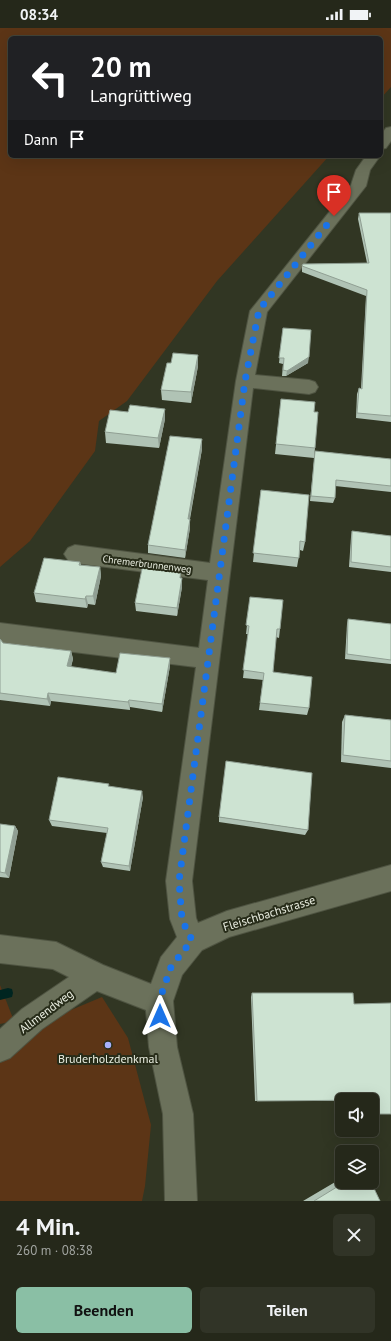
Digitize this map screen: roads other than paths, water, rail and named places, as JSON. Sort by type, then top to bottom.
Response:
[{"type":"street","points":[[383,142],[391,131]]},
{"type":"street","points":[[192,940],[182,920],[179,881],[245,381],[259,310],[358,186],[363,170],[372,158]]},
{"type":"street","points":[[245,381],[309,387]]},
{"type":"street","name":"Chremerbrunnenweg","points":[[75,554],[220,573]]},
{"type":"street","points":[[0,632],[208,659]]},
{"type":"street","name":"Fleischbachstrasse","points":[[159,1001],[171,967],[192,940],[227,924],[391,878]]},
{"type":"street","points":[[0,949],[56,956],[94,976],[159,1001],[163,1047],[178,1114],[181,1201]]},
{"type":"street","name":"Allmendweg","points":[[0,1048],[32,1019],[94,976]]},
{"type":"waterway","points":[[0,995],[8,993]]},
{"type":"place","name":"Bruderholzdenkmal","points":[[108,1045]]}]
